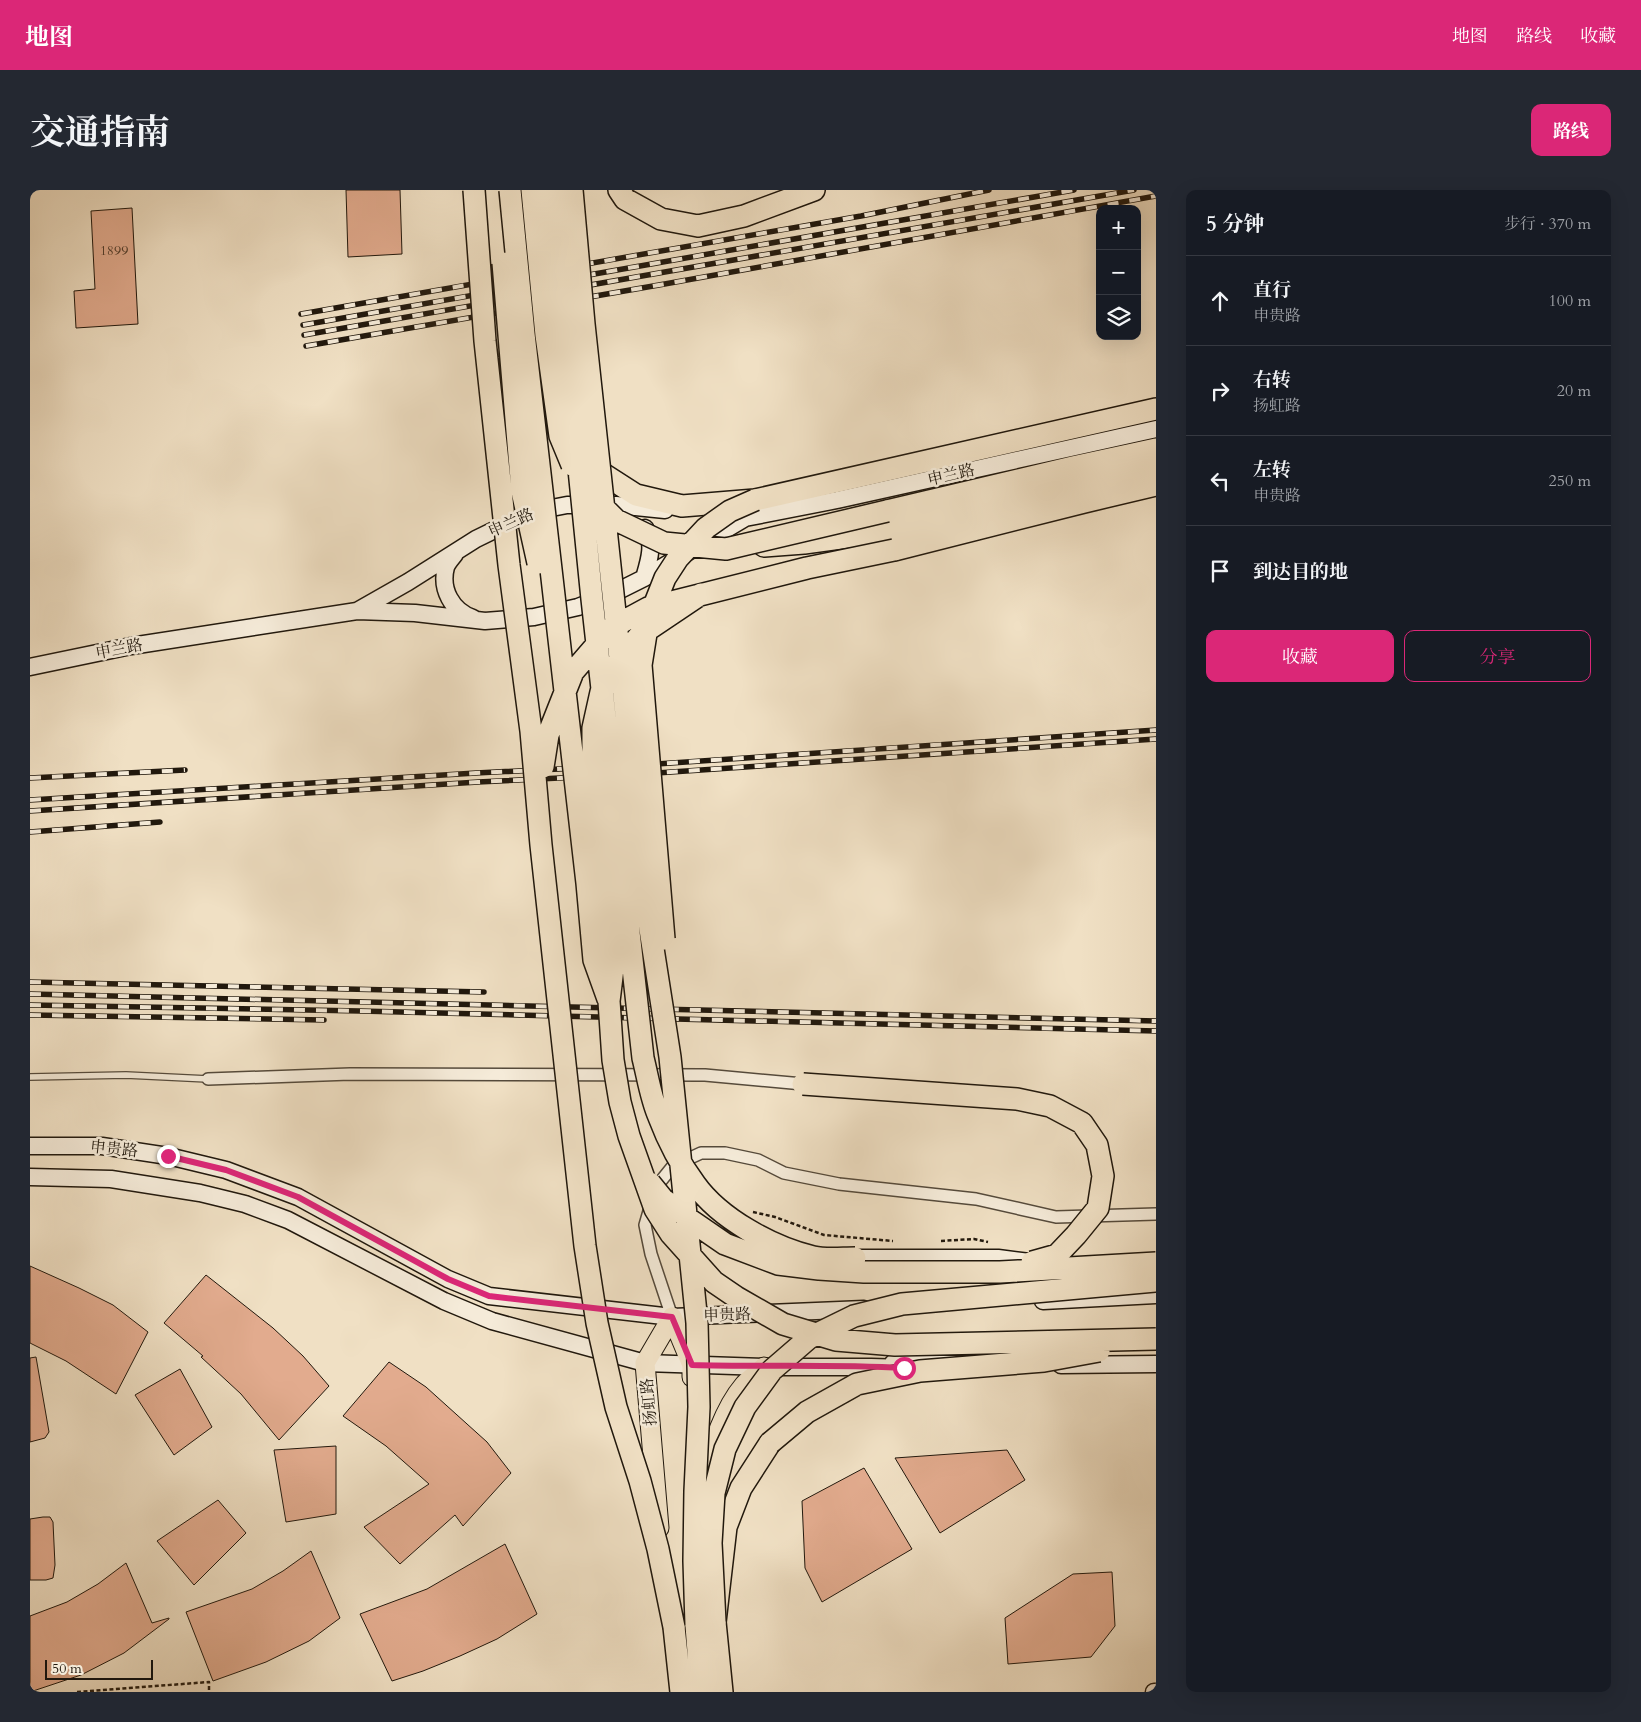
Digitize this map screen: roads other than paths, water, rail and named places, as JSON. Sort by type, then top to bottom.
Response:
[{"type":"highway","points":[[474,190],[485,341],[509,565],[531,731],[541,845],[585,1246],[597,1323],[616,1407],[640,1481],[658,1548],[674,1627],[681,1692]]},
{"type":"highway","points":[[497,190],[522,491],[561,663]]},
{"type":"highway","points":[[510,190],[524,334],[587,883],[594,960],[609,1001]]},
{"type":"highway","points":[[532,190],[546,335],[560,436],[580,485],[616,520],[664,543],[726,549],[804,544],[892,531],[1078,483],[1156,466]]},
{"type":"highway","points":[[550,190],[592,599],[643,1058],[658,1115],[674,1151],[687,1172],[719,1210],[752,1232],[777,1244],[815,1258],[855,1258]]},
{"type":"highway","points":[[572,190],[584,324],[647,910],[670,1057]]},
{"type":"highway","points":[[618,190],[626,199],[661,219],[698,226],[744,216],[814,190]]},
{"type":"highway","points":[[524,334],[545,400],[566,433],[594,468],[636,495],[682,506],[750,509]]},
{"type":"highway","points":[[722,1692],[705,1623],[694,1561],[699,1407],[697,1323],[670,1057],[662,907],[645,726],[641,665],[648,621],[665,578],[678,558],[706,528],[730,511],[750,509],[1156,409]]},
{"type":"highway","points":[[726,549],[1156,449]]},
{"type":"highway","points":[[541,845],[540,790],[548,735],[573,672],[611,628],[648,608],[701,594],[807,568],[894,550],[1084,502],[1156,486]]},
{"type":"highway","points":[[807,568],[892,531]]},
{"type":"highway","points":[[701,594],[640,635],[619,660],[601,692],[593,728],[593,771],[602,832],[614,960],[609,1001],[613,1060],[620,1102],[629,1136],[655,1209],[671,1234],[714,1282],[783,1324],[836,1340],[895,1345],[1156,1340]]},
{"type":"highway","points":[[803,1084],[1017,1099],[1050,1106],[1082,1123],[1097,1145],[1103,1176],[1098,1208],[1076,1235],[1056,1255],[1000,1272]]},
{"type":"highway","points":[[641,1171],[663,1199],[725,1244],[778,1264],[864,1272],[1000,1272],[1156,1263]]},
{"type":"highway","points":[[701,1692],[714,1493],[725,1449],[744,1407],[772,1370],[809,1338],[854,1316],[902,1304],[1156,1282]]},
{"type":"highway","points":[[705,1623],[726,1527],[740,1488],[770,1442],[807,1412],[857,1384],[920,1371],[1044,1361],[1156,1340]]},
{"type":"main road","name":"申兰路","points":[[357,611],[408,582],[476,539],[531,512],[567,505],[750,509],[837,500],[1156,429]]},
{"type":"main road","points":[[616,505],[636,515],[651,537],[650,559],[644,578]]},
{"type":"main road","name":"申兰路","points":[[30,667],[131,646],[357,611],[415,613],[485,622],[534,617],[578,607],[616,592],[644,578],[750,509]]},
{"type":"main road","points":[[458,550],[447,565],[444,584],[452,604],[464,615],[485,622]]},
{"type":"main road","name":"申贵路","points":[[30,1146],[102,1146],[168,1156],[226,1170],[298,1197],[448,1279],[489,1296],[672,1317],[1156,1295]]},
{"type":"main road","name":"申贵路","points":[[30,1177],[111,1179],[200,1193],[245,1204],[288,1220],[444,1301],[492,1321],[645,1363],[764,1367],[871,1366],[904,1368],[1156,1364]]},
{"type":"main road","points":[[855,1258],[998,1258],[1057,1265],[1156,1295]]},
{"type":"main road","points":[[1095,1277],[1156,1276]]},
{"type":"main road","points":[[672,1317],[692,1365],[713,1692]]},
{"type":"main road","name":"扬虹路","points":[[672,1317],[645,1363],[673,1692]]},
{"type":"main road","name":"申贵路","points":[[871,1366],[1066,1337],[1156,1329]]},
{"type":"main road","points":[[699,1490],[726,1414],[744,1386],[764,1367]]},
{"type":"street","points":[[208,1079],[350,1074],[705,1075],[803,1084]]},
{"type":"street","points":[[672,1317],[645,1226],[656,1187],[673,1166],[701,1153],[725,1153],[750,1158],[784,1173],[839,1184],[976,1199],[1056,1218],[1156,1214]]},
{"type":"lane","points":[[30,1078],[126,1075],[208,1079]]},
{"type":"railway","points":[[301,314],[861,216],[989,190]]},
{"type":"railway","points":[[303,325],[1074,190]]},
{"type":"railway","points":[[304,335],[1134,190]]},
{"type":"railway","points":[[306,346],[1156,196]]},
{"type":"railway","points":[[30,800],[642,765],[1156,730]]},
{"type":"railway","points":[[30,811],[478,782],[642,774],[1156,739]]},
{"type":"railway","points":[[30,778],[185,770]]},
{"type":"railway","points":[[30,832],[160,822]]},
{"type":"railway","points":[[30,982],[484,992]]},
{"type":"railway","points":[[30,994],[1156,1021]]},
{"type":"railway","points":[[30,1005],[360,1011],[1156,1031]]},
{"type":"railway","points":[[30,1015],[324,1020]]}]
